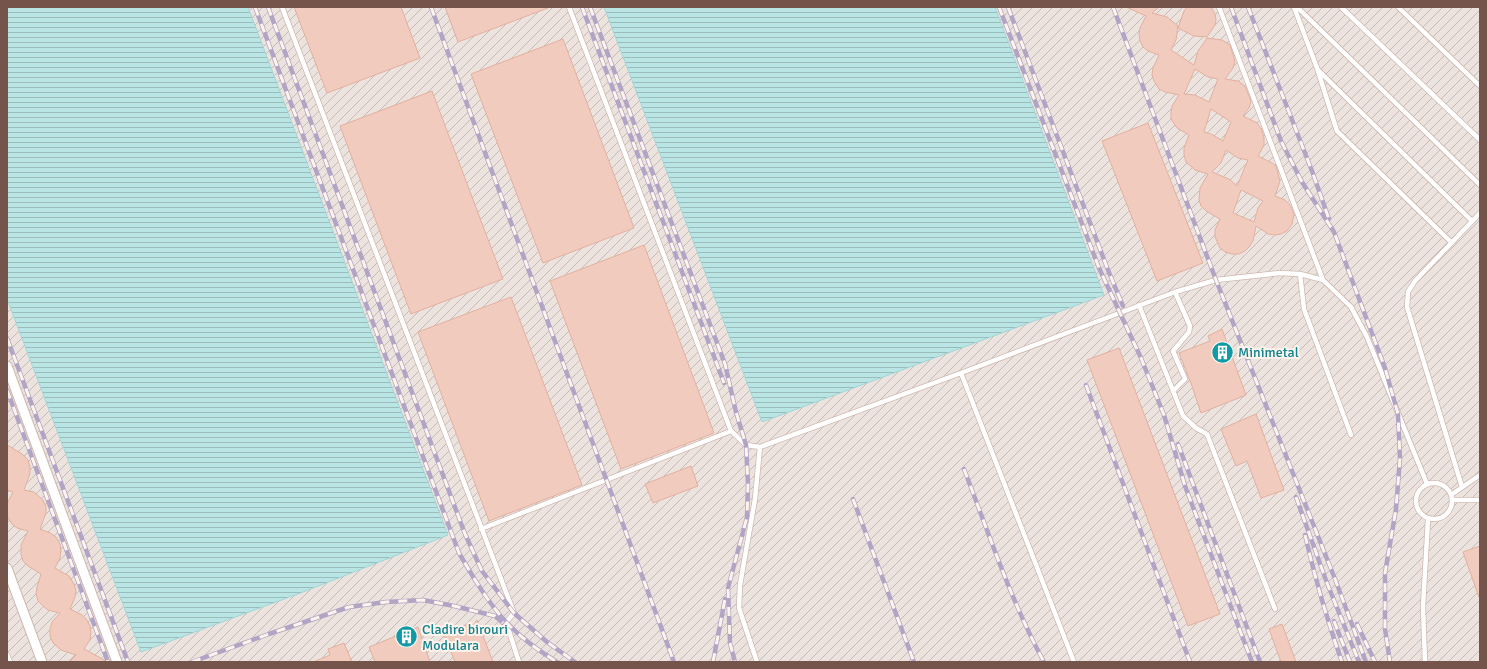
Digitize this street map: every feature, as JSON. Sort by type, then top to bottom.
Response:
[{"type":"street","points":[[7,366],[117,662]]},
{"type":"street","points":[[7,568],[42,662]]},
{"type":"lane","points":[[282,7],[514,613],[506,622],[519,662]]},
{"type":"lane","points":[[569,7],[731,431],[746,446],[760,447],[962,373],[1139,305],[1175,292],[1216,280],[1280,273],[1300,274],[1323,280]]},
{"type":"lane","points":[[1219,7],[1323,280],[1351,307],[1367,337],[1427,484]]},
{"type":"lane","points":[[1296,7],[1337,131],[1452,243]]},
{"type":"lane","points":[[1296,7],[1480,185]]},
{"type":"lane","points":[[1342,7],[1480,140]]},
{"type":"lane","points":[[1398,7],[1480,86]]},
{"type":"lane","points":[[1317,68],[1472,222]]},
{"type":"lane","points":[[1462,487],[1407,307],[1408,292],[1415,281],[1480,213]]},
{"type":"lane","points":[[1300,274],[1304,309],[1351,434]]},
{"type":"lane","points":[[1173,391],[1185,379],[1173,351],[1189,332],[1190,326],[1175,292]]},
{"type":"lane","points":[[1139,305],[1183,416],[1196,428],[1207,434],[1275,609]]},
{"type":"lane","points":[[962,373],[1074,662]]},
{"type":"lane","points":[[481,528],[731,431]]},
{"type":"lane","points":[[757,662],[739,608],[740,585],[755,499],[760,447]]},
{"type":"lane","points":[[1451,495],[1480,474]]},
{"type":"lane","points":[[1427,484],[1441,484],[1447,488],[1451,495],[1452,500],[1449,511],[1445,516],[1440,518],[1428,519],[1419,512],[1415,502],[1418,491],[1427,484]]},
{"type":"lane","points":[[1452,500],[1480,500]]},
{"type":"lane","points":[[1425,662],[1423,607],[1428,519]]},
{"type":"lane","points":[[7,655],[10,662]]},
{"type":"shaded area","points":[[248,7],[1480,7],[1480,662],[7,662],[7,299],[141,652]]},
{"type":"water","points":[[7,7],[248,7],[448,535],[303,592],[141,652],[7,299]]},
{"type":"water","points":[[604,7],[995,7],[1104,295],[762,422]]},
{"type":"building","points":[[294,7],[401,7],[420,58],[327,93]]},
{"type":"building","points":[[445,7],[548,7],[548,8],[458,42]]},
{"type":"building","points":[[1126,7],[1159,7],[1152,13],[1167,17],[1178,26],[1176,40],[1171,50],[1194,65],[1198,51],[1207,38],[1222,40],[1230,45],[1235,61],[1233,68],[1225,79],[1238,81],[1245,86],[1251,101],[1249,108],[1243,116],[1257,123],[1262,130],[1264,138],[1264,145],[1258,156],[1276,166],[1280,181],[1275,196],[1285,200],[1290,205],[1294,214],[1292,224],[1287,231],[1275,235],[1268,234],[1256,226],[1253,241],[1245,251],[1239,254],[1232,254],[1225,252],[1220,248],[1215,237],[1215,230],[1220,219],[1206,211],[1201,206],[1199,200],[1200,188],[1208,174],[1195,170],[1186,162],[1184,148],[1189,135],[1177,128],[1171,119],[1172,106],[1179,95],[1159,89],[1152,75],[1153,68],[1159,55],[1148,51],[1143,47],[1140,41],[1140,28],[1146,16]],"holes":[[[1195,69],[1208,77],[1218,79],[1209,102],[1195,95],[1184,94]],[[1211,109],[1231,122],[1223,141],[1204,132]],[[1226,150],[1238,158],[1248,160],[1237,186],[1229,179],[1212,172],[1221,163]],[[1241,190],[1263,201],[1258,208],[1254,222],[1233,213]]]},
{"type":"building","points":[[1187,7],[1211,7],[1215,14],[1216,20],[1215,25],[1207,37],[1194,36],[1178,28]]},
{"type":"building","points":[[563,39],[634,228],[543,263],[471,74]]},
{"type":"building","points":[[432,91],[503,279],[411,314],[340,126]]},
{"type":"building","points":[[1148,123],[1203,263],[1157,281],[1102,141]]},
{"type":"building","points":[[644,245],[714,433],[621,469],[550,281]]},
{"type":"building","points":[[511,297],[582,485],[489,521],[418,332]]},
{"type":"building","points":[[1222,329],[1246,395],[1201,413],[1179,353],[1210,341],[1208,336]]},
{"type":"building","points":[[1119,348],[1220,614],[1188,626],[1087,360]]},
{"type":"building","points":[[1256,414],[1284,490],[1261,498],[1247,461],[1236,466],[1221,429]]},
{"type":"building","points":[[7,445],[22,454],[28,460],[30,474],[24,490],[34,492],[43,500],[46,506],[46,513],[40,529],[56,537],[60,544],[60,558],[55,568],[69,576],[76,590],[70,609],[82,615],[90,626],[90,640],[84,649],[108,662],[69,662],[76,655],[61,650],[53,643],[50,636],[50,629],[52,622],[60,613],[48,610],[38,601],[36,594],[41,574],[23,561],[21,554],[21,545],[28,531],[17,528],[12,524],[7,516],[7,504],[13,492],[7,490]]},
{"type":"building","points":[[691,466],[698,486],[653,503],[645,484]]},
{"type":"building","points":[[1480,546],[1480,596],[1479,597],[1463,552]]},
{"type":"building","points":[[477,620],[493,662],[455,662],[443,633],[450,636],[459,627],[466,625],[472,627]]},
{"type":"building","points":[[1282,624],[1296,662],[1281,662],[1269,629]]},
{"type":"building","name":"Cladire birouri Modulara","points":[[418,627],[430,662],[375,662],[369,647]]},
{"type":"building","points":[[344,643],[352,662],[313,662],[330,655],[328,649]]},
{"type":"railway","points":[[255,7],[459,553],[486,597],[506,622],[530,644],[557,662]]},
{"type":"railway","points":[[268,7],[465,534],[482,571],[514,613],[547,642],[575,662]]},
{"type":"railway","points":[[431,7],[674,662]]},
{"type":"railway","points":[[582,7],[724,383]]},
{"type":"railway","points":[[590,7],[725,364],[736,412],[746,445],[748,485],[747,517],[728,588],[730,643],[735,662]]},
{"type":"railway","points":[[999,7],[1099,268],[1141,358],[1164,415],[1185,486],[1252,662]]},
{"type":"railway","points":[[1008,7],[1123,306]]},
{"type":"railway","points":[[1113,7],[1216,280],[1335,579],[1366,662]]},
{"type":"railway","points":[[1231,7],[1281,141],[1302,182],[1334,232],[1385,368],[1398,414],[1400,458],[1396,509],[1385,573],[1385,629],[1390,662]]},
{"type":"railway","points":[[1248,7],[1312,171],[1329,219]]},
{"type":"railway","points":[[7,338],[128,662]]},
{"type":"railway","points":[[1086,385],[1190,662]]},
{"type":"railway","points":[[7,390],[108,662]]},
{"type":"railway","points":[[1178,444],[1260,662]]},
{"type":"railway","points":[[964,469],[1011,591],[1044,662]]},
{"type":"railway","points":[[1296,497],[1327,583],[1359,662]]},
{"type":"railway","points":[[853,499],[914,662]]},
{"type":"railway","points":[[1305,535],[1331,630],[1342,662]]},
{"type":"railway","points":[[713,662],[725,599]]},
{"type":"railway","points":[[192,662],[349,607],[386,602],[423,600],[495,616],[503,623]]},
{"type":"railway","points":[[1334,621],[1350,662]]},
{"type":"railway","points":[[1357,624],[1375,662]]},
{"type":"place","name":"Minimetal","points":[[1222,352]]},
{"type":"place","name":"Cladire birouri Modulara","points":[[407,637]]}]
